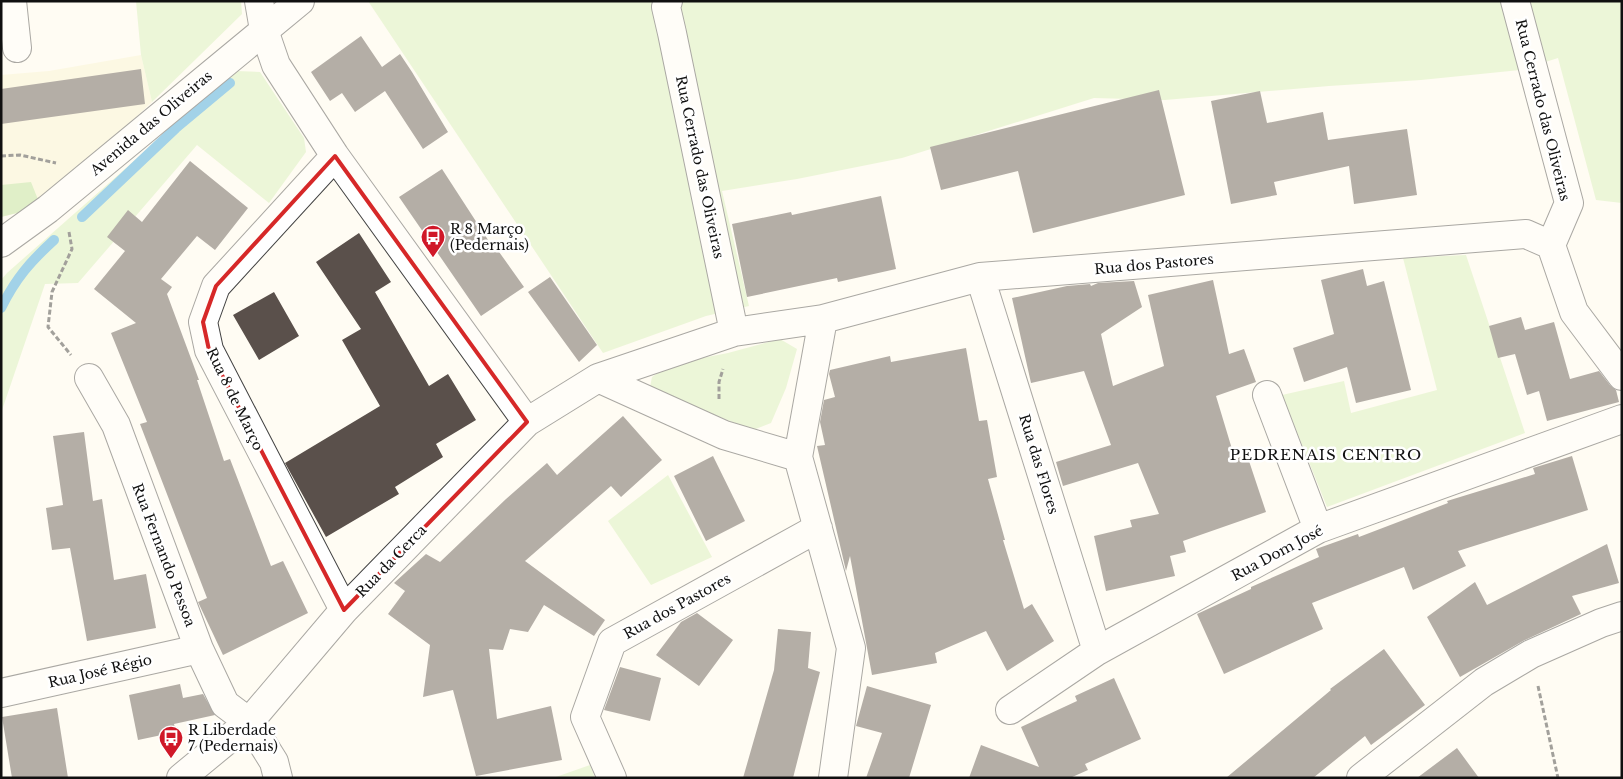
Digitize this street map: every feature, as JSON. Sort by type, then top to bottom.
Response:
[{"type":"street","points":[[12,1],[18,48]]},
{"type":"street","points":[[259,1],[264,30],[276,65],[335,156],[528,422]]},
{"type":"street","name":"Avenida das Oliveiras","points":[[1,244],[93,172],[300,1]]},
{"type":"street","name":"Rua Cerrado das Oliveiras","points":[[668,1],[666,7],[734,332]]},
{"type":"street","name":"Rua Cerrado das Oliveiras","points":[[1515,1],[1569,203],[1551,245]]},
{"type":"street","name":"Rua 8 de Março","points":[[335,156],[216,286],[203,322],[209,350],[344,610]]},
{"type":"street","name":"Rua dos Pastores","points":[[824,320],[980,277],[1526,234],[1551,245]]},
{"type":"street","points":[[1551,245],[1574,312],[1622,376]]},
{"type":"street","name":"Rua das Flores","points":[[980,277],[1097,651]]},
{"type":"street","points":[[824,320],[798,457],[851,648],[833,778]]},
{"type":"street","name":"Rua da Cerca","points":[[181,778],[249,722],[344,610],[528,422],[598,378],[734,332],[824,320]]},
{"type":"street","name":"Rua Fernando Pessoa","points":[[89,378],[116,425],[199,649],[225,704],[249,722]]},
{"type":"street","points":[[598,378],[724,435],[798,457]]},
{"type":"street","points":[[1267,395],[1318,529]]},
{"type":"street","name":"Rua Dom José","points":[[1010,710],[1097,651],[1318,529],[1622,419]]},
{"type":"street","name":"Rua dos Pastores","points":[[612,778],[584,717],[612,642],[818,528]]},
{"type":"street","points":[[1361,778],[1484,682],[1531,654],[1600,623],[1622,616]]},
{"type":"street","name":"Rua José Régio","points":[[1,693],[199,649]]},
{"type":"street","points":[[249,722],[274,762],[278,778]]},
{"type":"path","points":[[1,156],[20,155],[93,172]]},
{"type":"path","points":[[62,197],[72,249],[52,292],[48,327],[89,378]]},
{"type":"path","points":[[724,435],[718,403],[719,382],[734,332]]},
{"type":"path","points":[[1531,654],[1558,778]]},
{"type":"highlighted area","points":[[335,156],[527,422],[344,610],[209,350],[203,322],[216,286]]},
{"type":"shaded area","points":[[141,55],[152,102],[41,207],[1,217],[1,75],[49,71]]},
{"type":"green space","points":[[136,1],[241,1],[242,14],[152,102],[141,55]]},
{"type":"green space","points":[[368,1],[1622,1],[1622,203],[1596,200],[1558,58],[1520,70],[1421,80],[1165,100],[1094,98],[902,158],[797,179],[722,191],[749,306],[706,316],[603,353]]},
{"type":"green space","points":[[236,71],[260,72],[304,138],[306,152],[269,203],[197,145],[78,283],[45,284],[1,413],[1,280]]},
{"type":"green space","points":[[31,182],[41,207],[1,217],[1,185]]},
{"type":"green space","points":[[1466,255],[1525,433],[1327,507],[1282,395],[1344,381],[1351,413],[1437,390],[1403,258]]},
{"type":"green space","points":[[780,339],[797,349],[786,388],[771,423],[753,430],[684,403],[650,387],[652,377],[671,364],[728,353]]},
{"type":"green space","points":[[668,475],[712,557],[651,585],[608,521]]},
{"type":"green space","points":[[590,765],[595,778],[553,778]]},
{"type":"building","points":[[361,36],[382,67],[400,54],[448,132],[423,149],[385,91],[355,112],[342,93],[330,101],[311,72]]},
{"type":"building","points":[[141,69],[145,104],[1,124],[1,89]]},
{"type":"building","points":[[1159,90],[1185,195],[1033,233],[1018,171],[941,190],[930,147]]},
{"type":"building","points":[[1260,91],[1267,123],[1323,112],[1328,140],[1407,129],[1417,195],[1354,204],[1349,166],[1274,182],[1277,195],[1231,204],[1211,101]]},
{"type":"building","points":[[190,161],[248,208],[215,250],[197,236],[161,279],[172,287],[167,294],[199,380],[197,380],[224,461],[230,459],[271,566],[283,561],[308,613],[223,655],[198,602],[207,598],[140,424],[147,422],[111,333],[136,323],[94,289],[125,251],[107,237],[128,210],[142,222]]},
{"type":"building","points":[[442,169],[490,243],[492,242],[524,287],[481,316],[399,197]]},
{"type":"building","points":[[881,196],[896,269],[838,282],[837,278],[747,297],[732,224],[791,212],[792,215]]},
{"type":"building","points":[[359,233],[391,282],[375,292],[429,386],[448,374],[476,420],[436,444],[443,457],[395,487],[399,494],[326,537],[285,463],[380,406],[342,340],[361,329],[316,262]]},
{"type":"building","points":[[1363,269],[1367,286],[1384,281],[1411,390],[1356,403],[1347,367],[1304,382],[1293,348],[1334,334],[1321,280]]},
{"type":"building","points":[[550,277],[597,345],[579,362],[528,292]]},
{"type":"building","points":[[1213,280],[1229,354],[1244,349],[1256,382],[1216,396],[1235,459],[1247,455],[1266,512],[1183,541],[1186,552],[1170,556],[1175,576],[1106,591],[1094,536],[1132,527],[1130,520],[1159,514],[1138,463],[1063,486],[1056,462],[1111,445],[1084,371],[1031,383],[1012,298],[1067,286],[1090,284],[1091,286],[1098,283],[1134,281],[1142,307],[1101,334],[1113,386],[1164,366],[1148,295]]},
{"type":"building","points":[[274,292],[299,336],[259,360],[233,315]]},
{"type":"building","points":[[1521,317],[1525,330],[1554,322],[1570,379],[1599,371],[1616,390],[1619,402],[1547,421],[1539,391],[1527,395],[1515,354],[1498,358],[1489,326]]},
{"type":"building","points":[[966,348],[979,421],[987,420],[997,477],[988,479],[1005,540],[1003,540],[1024,609],[1032,604],[1054,641],[1007,671],[986,631],[935,653],[937,663],[872,675],[850,556],[846,571],[817,446],[825,445],[820,422],[824,400],[835,397],[829,374],[830,370],[890,356],[891,362]]},
{"type":"building","points":[[623,416],[662,460],[621,497],[611,486],[525,561],[605,620],[594,636],[544,605],[528,632],[510,629],[503,650],[489,649],[497,719],[551,706],[562,760],[476,776],[453,690],[423,697],[430,645],[388,614],[405,591],[394,583],[426,554],[440,562],[547,463],[557,475]]},
{"type":"building","points":[[84,432],[93,501],[102,499],[114,580],[146,574],[156,628],[87,641],[70,548],[52,550],[46,508],[63,505],[53,436]]},
{"type":"building","points":[[713,456],[745,521],[706,541],[674,476]]},
{"type":"building","points":[[1572,456],[1588,510],[1458,551],[1466,566],[1413,590],[1404,567],[1312,603],[1323,629],[1224,674],[1197,614],[1251,589],[1251,587],[1319,557],[1316,549],[1358,534],[1359,537],[1448,503],[1447,501],[1535,474],[1533,468]]},
{"type":"building","points":[[1607,544],[1619,583],[1572,596],[1581,614],[1523,641],[1460,677],[1427,617],[1475,582],[1487,605]]},
{"type":"building","points":[[697,613],[733,640],[699,686],[656,655],[681,622]]},
{"type":"building","points":[[778,629],[811,632],[808,668],[820,672],[793,778],[743,778],[774,670]]},
{"type":"building","points":[[1384,649],[1425,705],[1371,745],[1365,736],[1313,778],[1226,778],[1330,689]]},
{"type":"building","points":[[620,667],[661,678],[650,721],[604,710]]},
{"type":"building","points":[[1114,678],[1141,739],[1085,764],[1088,770],[1070,778],[969,778],[981,745],[1039,767],[1021,727],[1077,701],[1075,696]]},
{"type":"building","points":[[180,684],[183,698],[203,694],[215,715],[174,724],[176,732],[138,740],[129,695]]},
{"type":"building","points":[[867,686],[931,705],[909,778],[866,778],[882,733],[856,726]]},
{"type":"building","points":[[57,708],[68,778],[12,778],[2,717]]},
{"type":"building","points":[[1457,748],[1479,778],[1417,778]]},
{"type":"waterway","points":[[82,217],[176,128],[230,83]]},
{"type":"waterway","points":[[1,308],[24,271],[54,240]]},
{"type":"place","name":"R 8 Março (Pedernais)","points":[[433,258]]},
{"type":"place","name":"R Liberdade 7 (Pedernais)","points":[[171,759]]},
{"type":"district","name":"PEDRENAIS CENTRO","points":[[1326,455]]}]
